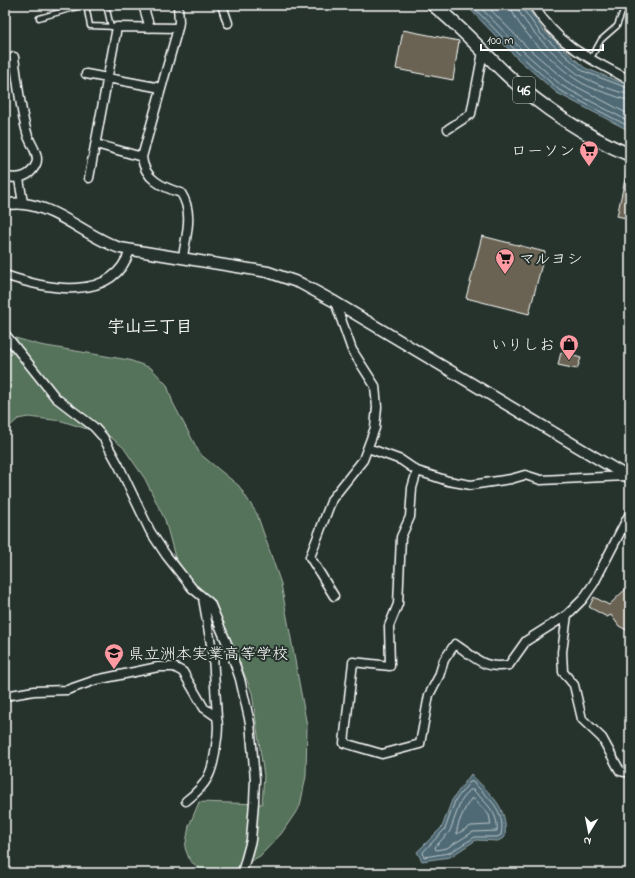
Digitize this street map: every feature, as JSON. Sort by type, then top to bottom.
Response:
[{"type":"main road","name":"46","points":[[433,5],[531,95],[574,127],[630,155]]},
{"type":"street","points":[[143,5],[150,28]]},
{"type":"street","points":[[178,5],[178,28],[142,157],[142,165],[153,180],[165,188],[182,193],[187,202],[189,215],[183,257]]},
{"type":"street","points":[[222,5],[228,23]]},
{"type":"street","points":[[532,5],[541,18],[558,37],[590,60],[630,80]]},
{"type":"street","points":[[89,178],[107,78],[114,27],[178,28]]},
{"type":"street","points":[[448,129],[471,114],[483,52]]},
{"type":"street","points":[[5,177],[19,179],[29,174],[36,164],[37,155],[28,135],[14,57]]},
{"type":"street","points":[[86,74],[161,88]]},
{"type":"street","points":[[96,144],[142,157]]},
{"type":"street","points":[[19,179],[23,203]]},
{"type":"street","points":[[5,204],[23,203],[45,210],[104,242],[130,250],[183,257],[268,272],[300,283],[335,302],[628,477]]},
{"type":"street","points":[[5,275],[52,288],[73,289],[104,282],[123,267],[130,250]]},
{"type":"street","points":[[334,596],[310,556],[332,499],[363,460],[375,428],[377,407],[375,386],[352,350],[335,302]]},
{"type":"street","points":[[5,334],[56,398],[94,427],[103,437],[119,466],[150,531],[166,555],[192,588],[210,603],[240,679],[250,723],[255,779],[254,802],[251,840],[242,873]]},
{"type":"street","points":[[368,448],[401,460],[417,470],[448,482],[471,485],[511,479],[526,475],[541,480],[628,477]]},
{"type":"street","points":[[417,470],[412,488],[410,517],[401,538],[398,604],[389,626],[390,666],[353,662],[344,743],[382,754],[420,744],[429,695],[439,676],[444,660],[455,644],[484,664],[497,667],[509,665],[526,641],[567,615],[583,599],[594,583],[630,513]]},
{"type":"street","points":[[186,801],[200,790],[211,773],[219,726],[217,717],[213,656],[203,598]]},
{"type":"street","points":[[567,615],[562,652],[563,672],[574,685],[582,719],[602,738],[620,771],[630,773]]},
{"type":"street","points":[[5,696],[34,691],[68,690],[104,678],[158,667],[174,667],[183,672],[196,691],[204,708],[217,717]]},
{"type":"lane","points":[[39,18],[85,5],[90,26],[114,27],[106,5]]},
{"type":"lane","points":[[590,60],[601,40],[617,26],[625,5]]},
{"type":"green space","points":[[5,335],[40,345],[129,360],[151,368],[167,385],[173,403],[200,454],[239,486],[257,514],[281,584],[307,726],[306,776],[300,806],[281,834],[260,856],[238,868],[219,872],[201,869],[190,861],[185,848],[189,826],[199,802],[262,804],[264,776],[252,693],[214,600],[193,584],[175,557],[165,520],[145,479],[123,447],[109,436],[62,421],[28,417],[18,419],[10,426],[5,435]]},
{"type":"water","points":[[466,5],[525,5],[544,31],[585,68],[630,86],[630,131],[557,93],[518,59]]},
{"type":"water","points":[[471,774],[497,802],[501,809],[504,817],[505,837],[498,841],[476,840],[450,857],[422,861],[417,852],[442,827],[452,800]]},
{"type":"building","points":[[403,30],[459,41],[453,80],[396,69]]},
{"type":"building","points":[[627,170],[630,171],[630,219],[617,216]]},
{"type":"building","name":"マルヨシ","points":[[482,236],[545,252],[529,314],[466,298]]},
{"type":"building","name":"いりしお","points":[[561,352],[581,358],[577,369],[558,365]]},
{"type":"building","points":[[630,585],[630,632],[619,626],[611,615],[607,617],[589,607],[594,597],[609,605]]},
{"type":"place","name":"ローソン","points":[[589,167]]},
{"type":"place","name":"マルヨシ","points":[[505,275]]},
{"type":"place","name":"いりしお","points":[[569,361]]},
{"type":"place","name":"県立洲本実業高等学校","points":[[114,670]]},
{"type":"district","name":"宇山三丁目","points":[[150,326]]}]
